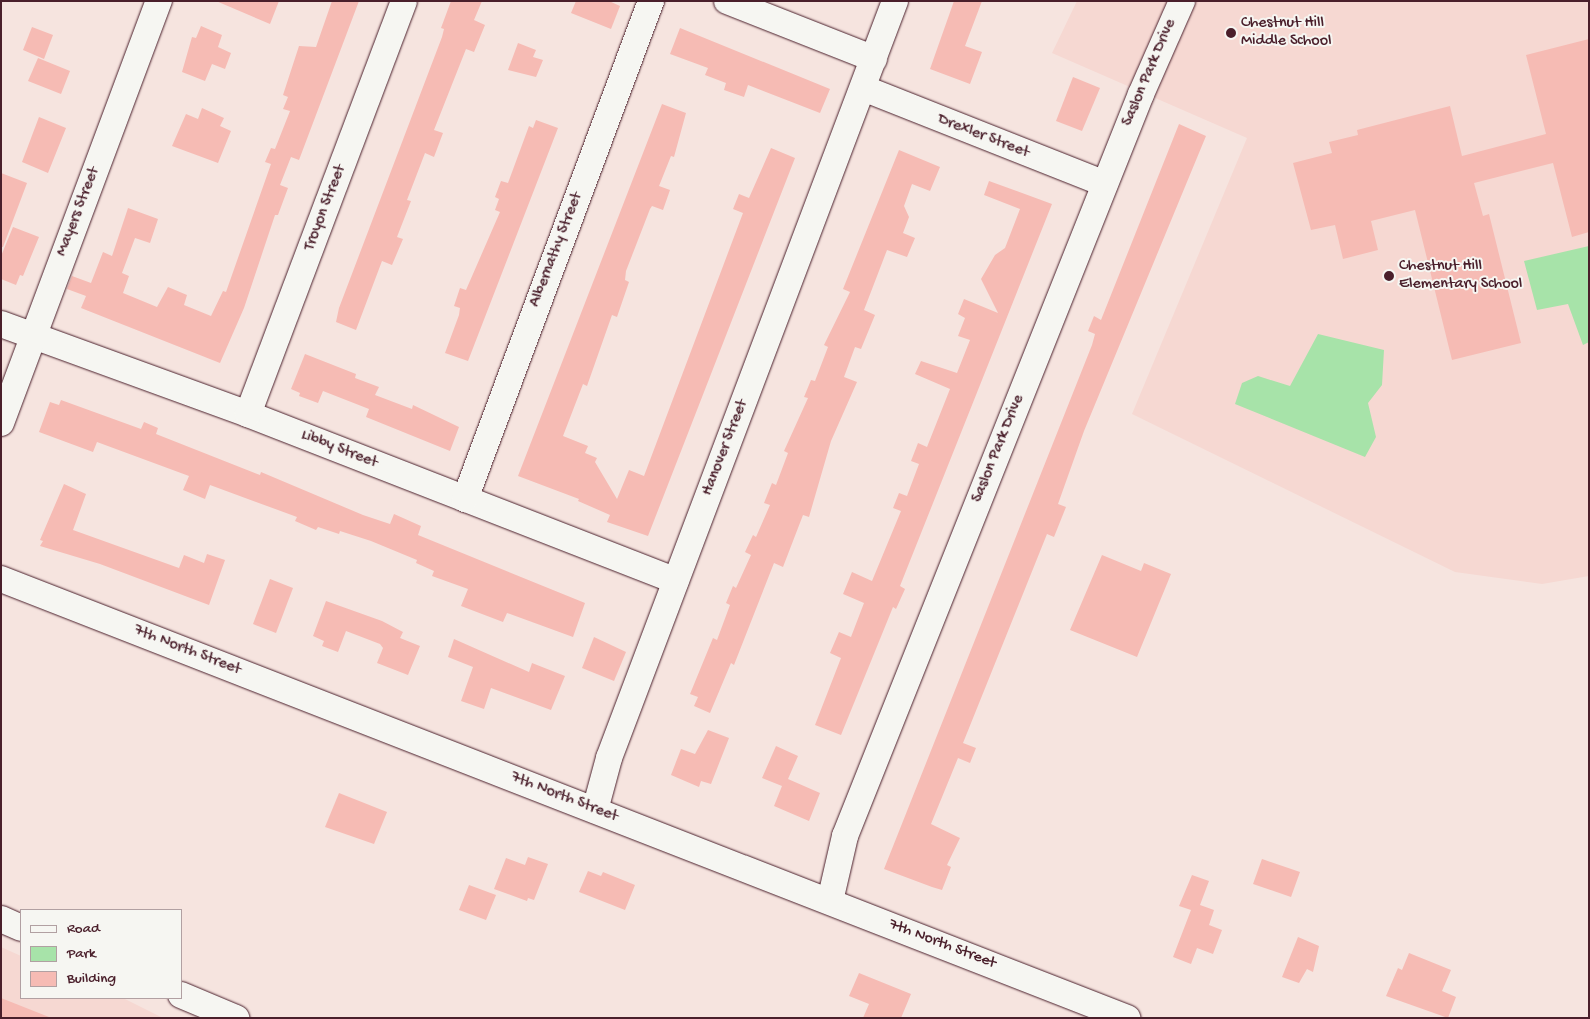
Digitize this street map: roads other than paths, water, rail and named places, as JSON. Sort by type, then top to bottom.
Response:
[{"type":"street","name":"Mayers Street","points":[[1,424],[159,1]]},
{"type":"street","name":"Troyon Street","points":[[248,414],[404,1]]},
{"type":"street","name":"Albernathy Street","points":[[465,499],[651,1]]},
{"type":"street","points":[[727,1],[874,59],[895,1]]},
{"type":"street","name":"Saslon Park Drive","points":[[830,901],[845,836],[1171,20],[1182,1]]},
{"type":"street","name":"Hanover Street","points":[[595,810],[609,758],[874,59]]},
{"type":"street","name":"Drexler Street","points":[[863,88],[1105,184]]},
{"type":"street","name":"Libby Street","points":[[1,324],[248,414],[676,581]]},
{"type":"street","name":"7th North Street","points":[[1,579],[1127,1018]]},
{"type":"street","points":[[1,919],[20,928]]},
{"type":"street","points":[[182,994],[236,1018]]},
{"type":"place","name":"Chestnut Hill Middle School","points":[[1231,33]]},
{"type":"place","name":"Chestnut Hill Elementary School","points":[[1389,276]]}]
